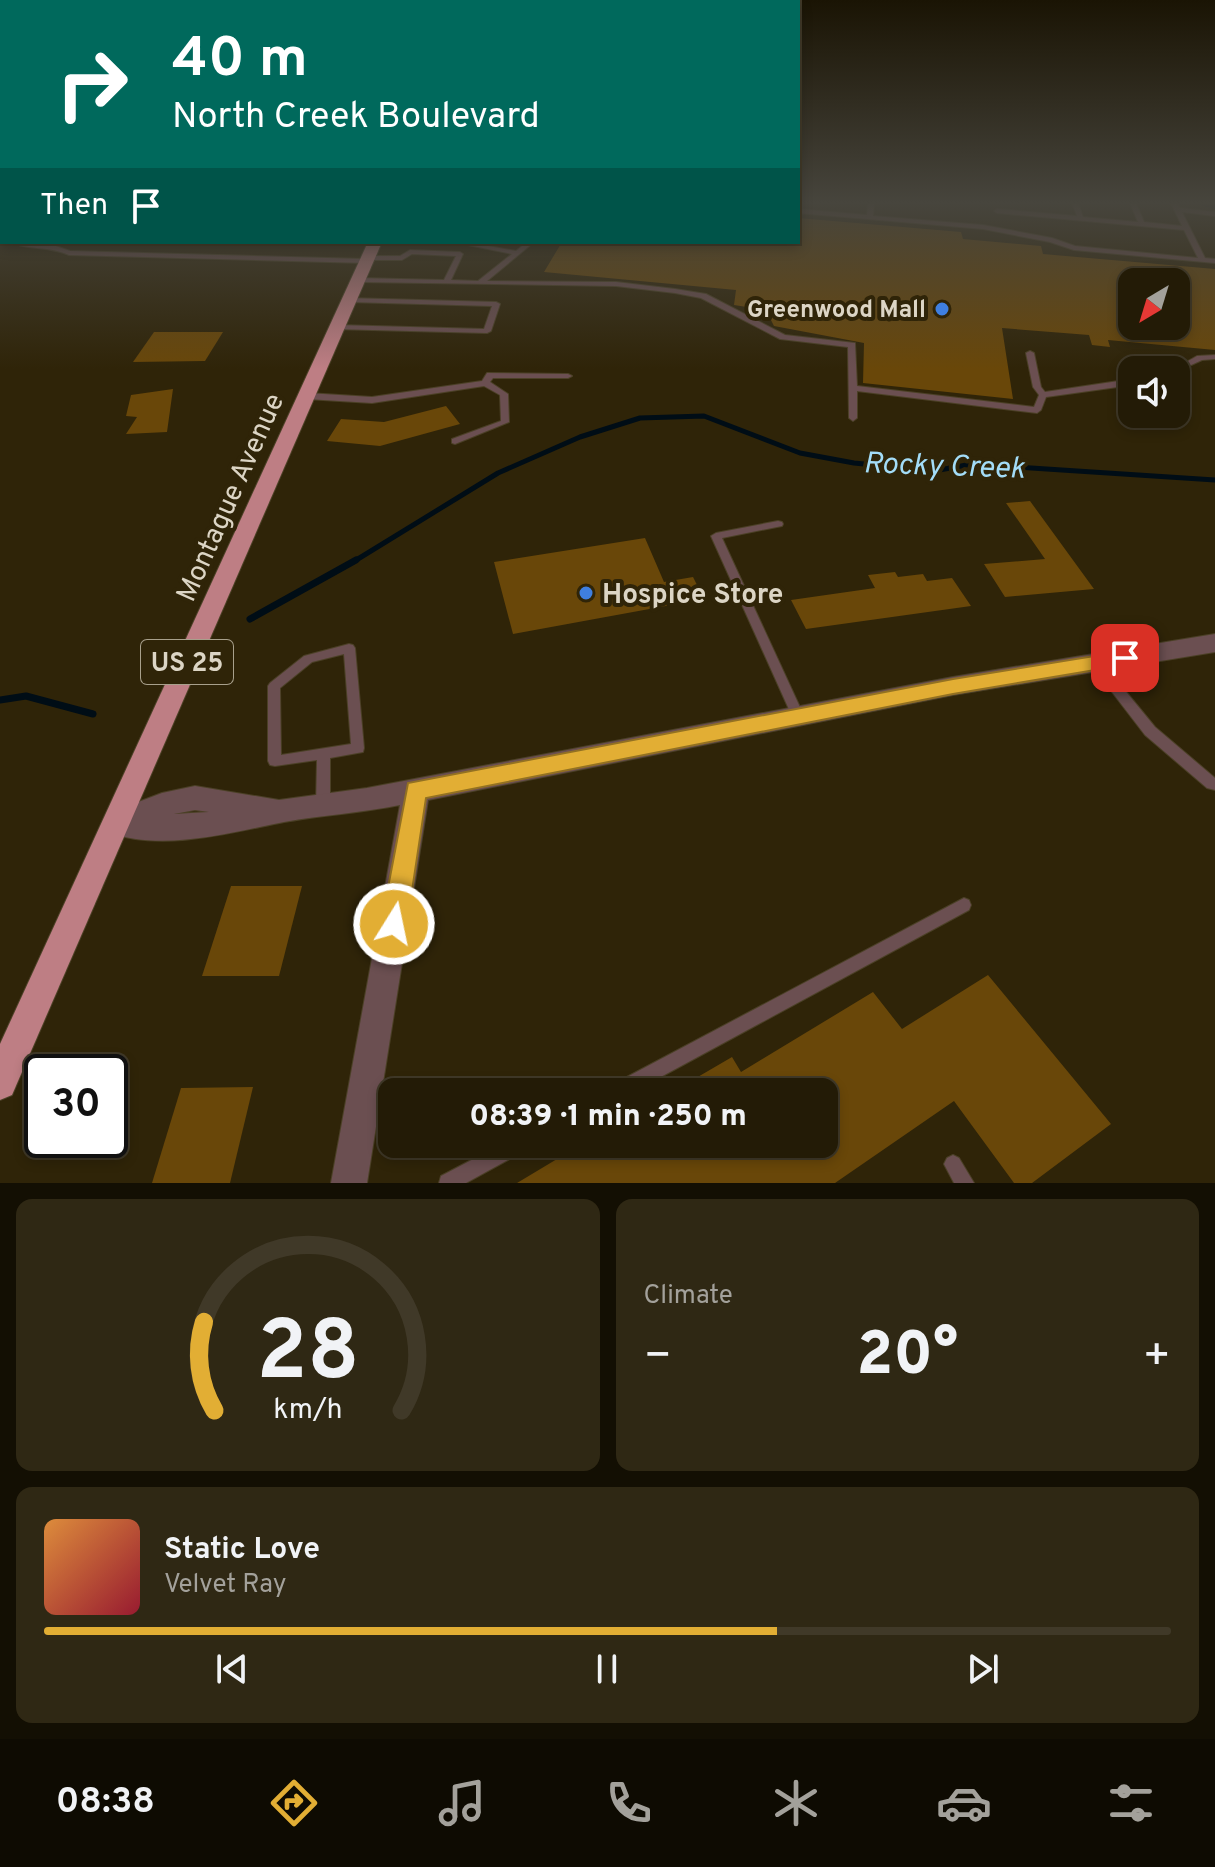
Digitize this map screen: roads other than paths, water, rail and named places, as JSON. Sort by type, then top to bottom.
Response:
[{"type":"highway","name":"Montague Avenue","points":[[0,1083],[363,268]]},
{"type":"street","points":[[117,823],[155,828],[222,823],[416,790],[798,716],[1215,643]]},
{"type":"street","points":[[349,1183],[416,790]]},
{"type":"lane","points":[[171,258],[363,268],[447,282],[616,284],[703,296],[783,337],[852,345],[853,418]]},
{"type":"lane","points":[[363,268],[401,258]]},
{"type":"lane","points":[[447,282],[460,258]]},
{"type":"lane","points":[[480,283],[511,258]]},
{"type":"lane","points":[[1184,258],[1215,261]]},
{"type":"lane","points":[[337,327],[487,331],[496,304],[363,268]]},
{"type":"lane","points":[[1030,353],[1037,387],[1043,395]]},
{"type":"lane","points":[[1190,363],[1200,358],[1215,357]]},
{"type":"lane","points":[[485,383],[490,375],[568,376]]},
{"type":"lane","points":[[307,396],[372,400],[485,383],[504,394],[505,422],[455,441]]},
{"type":"lane","points":[[1043,395],[1118,384]]},
{"type":"lane","points":[[853,388],[1037,410],[1043,395]]},
{"type":"lane","points":[[778,524],[716,536],[798,716]]},
{"type":"lane","points":[[349,648],[358,748],[324,754],[275,761],[274,686],[308,659],[349,648]]},
{"type":"lane","points":[[1096,663],[1150,731],[1214,785]]},
{"type":"lane","points":[[323,806],[324,754]]},
{"type":"lane","points":[[642,1078],[964,905]]},
{"type":"lane","points":[[448,1183],[494,1158]]},
{"type":"lane","points":[[953,1164],[965,1183]]},
{"type":"waterway","name":"Rocky Creek","points":[[353,562],[498,473],[580,437],[640,418],[704,416],[800,453],[854,463],[934,471],[972,464],[1215,480]]},
{"type":"waterway","name":"Rocky Creek","points":[[250,619],[356,560]]},
{"type":"waterway","name":"Rocky Creek","points":[[0,700],[26,696],[93,714]]},
{"type":"place","name":"Greenwood Mall","points":[[942,309]]},
{"type":"place","name":"Hospice Store","points":[[586,593]]}]
